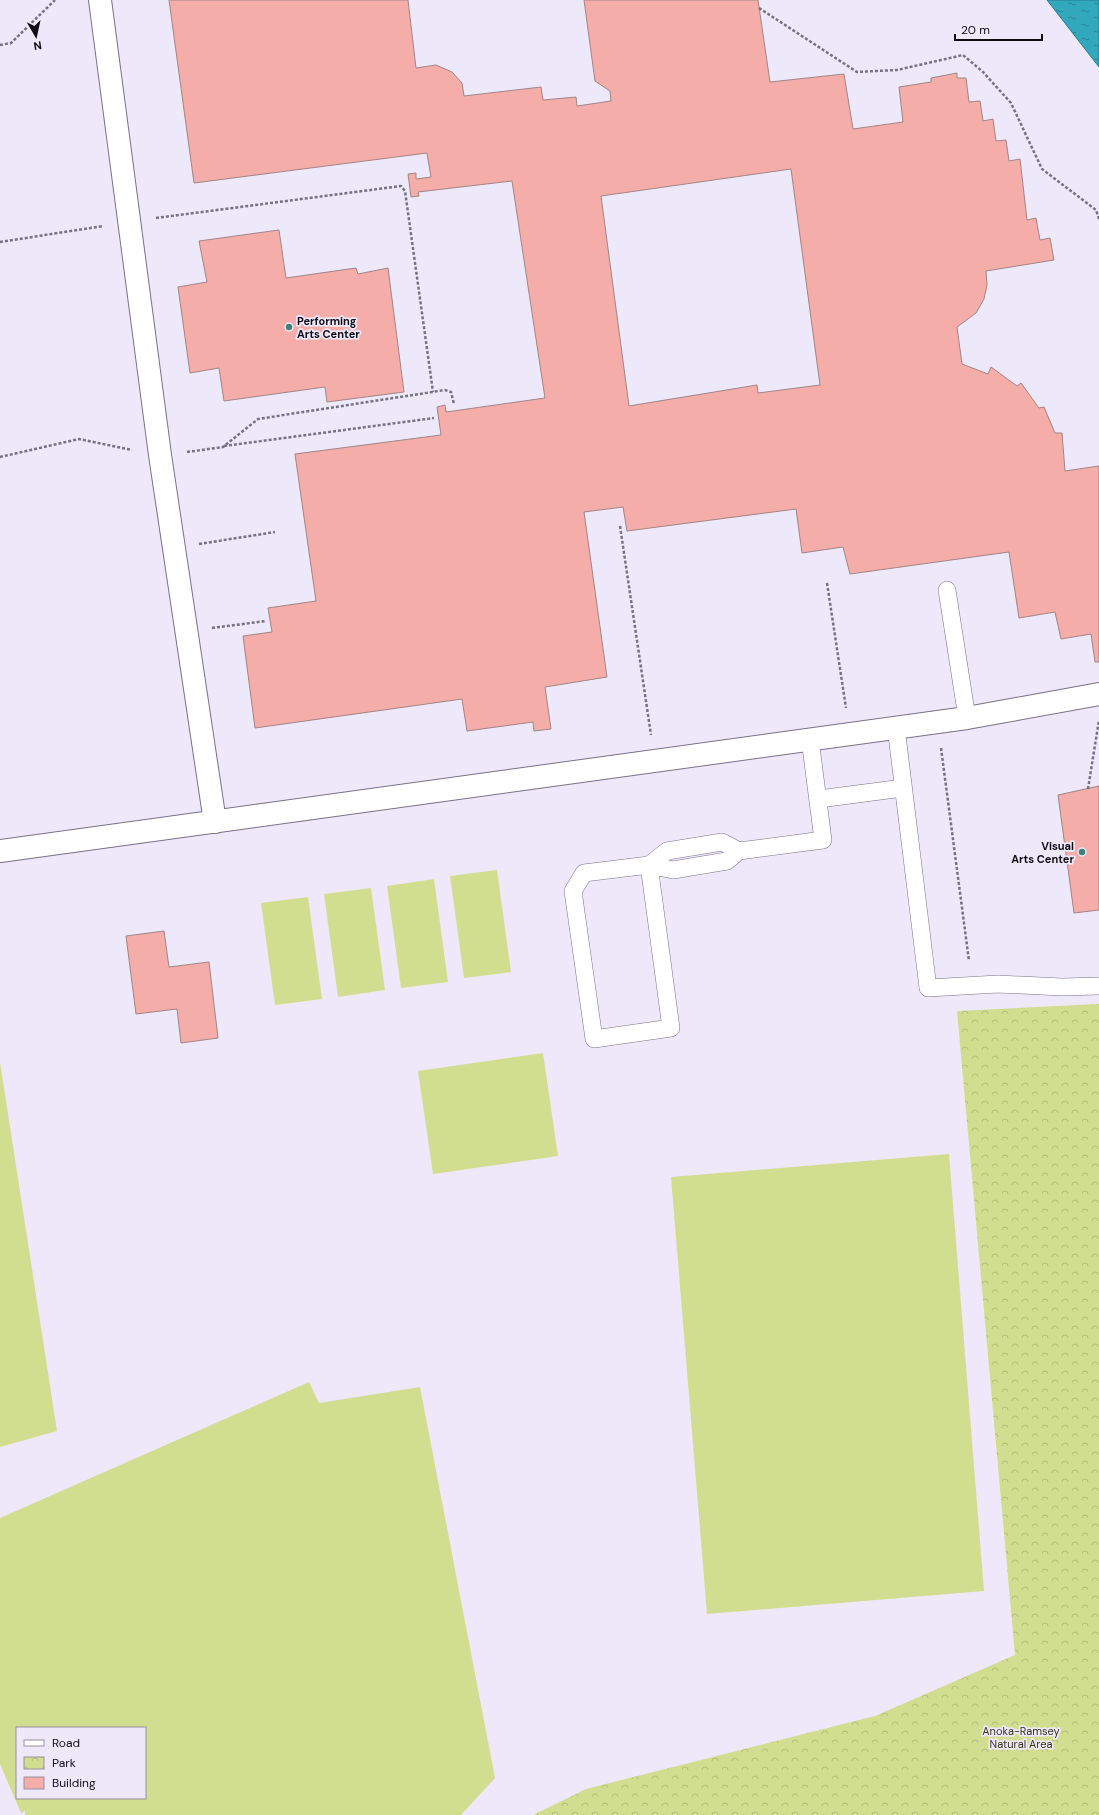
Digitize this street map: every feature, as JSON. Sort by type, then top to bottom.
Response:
[{"type":"street","points":[[100,0],[129,222],[171,454],[215,822]]},
{"type":"street","points":[[0,851],[967,718],[1099,694]]},
{"type":"lane","points":[[947,590],[967,718]]},
{"type":"lane","points":[[896,727],[928,988],[973,986],[1099,986]]},
{"type":"lane","points":[[650,865],[670,1028],[594,1039],[573,891],[584,873],[650,865],[673,870],[727,861],[739,850],[823,840],[810,739]]},
{"type":"lane","points":[[819,800],[904,788]]},
{"type":"path","points":[[0,45],[11,43],[55,0]]},
{"type":"path","points":[[760,8],[857,72],[897,70],[963,56],[983,72],[1011,102],[1042,169],[1096,210],[1099,219]]},
{"type":"path","points":[[0,242],[152,218],[401,186],[405,191],[433,392]]},
{"type":"path","points":[[223,446],[258,419],[446,390],[451,392],[454,404]]},
{"type":"path","points":[[0,458],[79,439],[171,454],[434,418]]},
{"type":"path","points":[[620,526],[652,739]]},
{"type":"path","points":[[195,545],[275,532]]},
{"type":"path","points":[[828,583],[846,713]]},
{"type":"path","points":[[207,628],[266,620]]},
{"type":"path","points":[[1088,788],[1099,720]]},
{"type":"path","points":[[938,722],[973,986]]},
{"type":"green space","points":[[497,870],[511,972],[464,978],[450,876]]},
{"type":"green space","points":[[434,879],[448,982],[401,988],[387,886]]},
{"type":"green space","points":[[371,888],[385,990],[338,997],[324,894]]},
{"type":"green space","points":[[308,897],[322,999],[275,1005],[261,903]]},
{"type":"green space","name":"Anoka-Ramsey Natural Area","points":[[1099,1004],[1099,1815],[533,1815],[586,1789],[875,1716],[1015,1655],[957,1011]]},
{"type":"green space","points":[[543,1053],[558,1156],[433,1174],[418,1071]]},
{"type":"green space","points":[[0,1062],[57,1431],[0,1447]]},
{"type":"green space","points":[[949,1154],[984,1591],[707,1614],[671,1177]]},
{"type":"green space","points":[[309,1382],[319,1403],[420,1387],[495,1778],[461,1815],[25,1815],[25,1811],[21,1813],[0,1764],[0,1518]]},
{"type":"water","points":[[1047,0],[1099,0],[1099,67]]},
{"type":"building","points":[[169,0],[408,0],[416,68],[436,65],[452,72],[462,83],[464,96],[541,87],[543,100],[576,97],[577,106],[611,101],[610,91],[595,81],[584,0],[758,0],[770,82],[844,74],[853,129],[903,122],[899,87],[931,82],[931,78],[957,73],[957,78],[966,78],[969,102],[980,101],[983,121],[993,119],[996,141],[1006,140],[1009,161],[1020,159],[1027,220],[1036,218],[1040,240],[1050,238],[1054,260],[986,271],[987,285],[984,299],[976,313],[957,327],[962,364],[988,374],[991,367],[1017,386],[1021,383],[1039,408],[1044,407],[1055,433],[1062,433],[1065,471],[1099,466],[1099,662],[1095,662],[1091,634],[1061,639],[1055,612],[1019,618],[1009,552],[850,574],[843,547],[802,553],[796,509],[627,531],[623,507],[584,512],[607,677],[545,687],[551,729],[534,731],[533,722],[467,731],[462,699],[255,728],[243,636],[272,632],[268,608],[316,601],[295,454],[441,435],[437,407],[445,405],[446,412],[545,398],[512,181],[418,192],[419,196],[411,197],[408,174],[416,173],[416,179],[431,177],[427,153],[194,183]],"holes":[[[791,169],[820,385],[758,393],[757,385],[629,406],[601,196]]]},
{"type":"building","name":"Performing Arts Center","points":[[279,230],[286,278],[356,268],[358,274],[388,268],[404,392],[327,402],[325,387],[224,401],[219,368],[190,373],[178,287],[207,282],[199,241]]},
{"type":"building","name":"Visual Arts Center","points":[[1099,786],[1099,910],[1074,913],[1058,795]]},
{"type":"building","points":[[164,931],[169,967],[209,962],[218,1038],[181,1043],[177,1009],[136,1014],[126,936]]},
{"type":"place","name":"Performing Arts Center","points":[[289,327]]},
{"type":"place","name":"Visual Arts Center","points":[[1082,852]]}]
